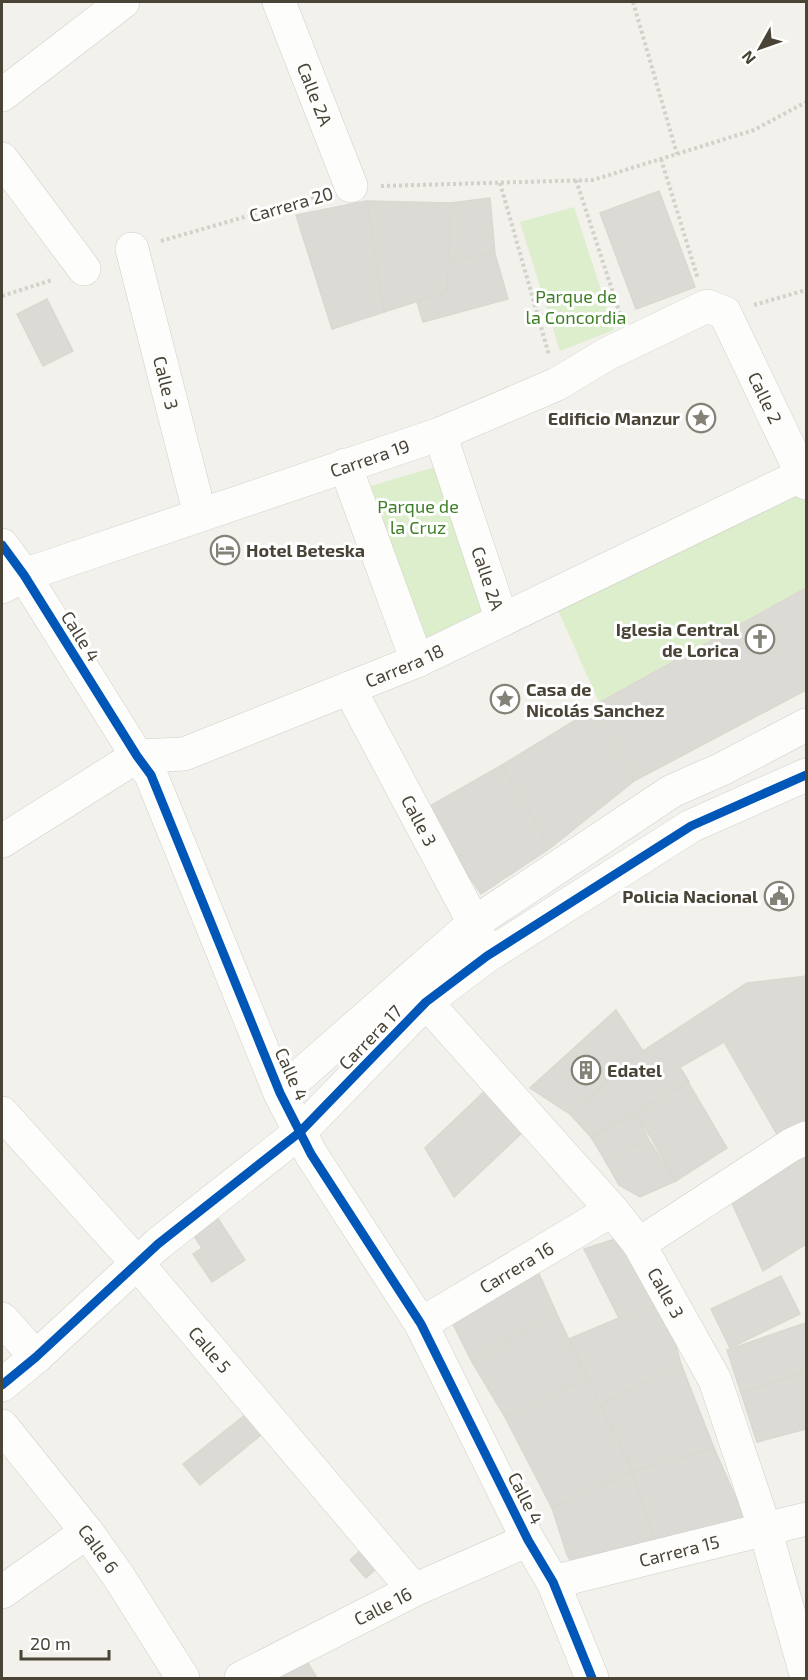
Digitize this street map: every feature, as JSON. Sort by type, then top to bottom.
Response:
[{"type":"street","points":[[2,96],[123,2]]},
{"type":"street","name":"Calle 2A","points":[[279,2],[351,186]]},
{"type":"street","points":[[2,159],[84,269]]},
{"type":"street","name":"Calle 3","points":[[132,249],[200,515]]},
{"type":"street","name":"Carrera 19","points":[[13,581],[440,434],[557,384],[630,342],[716,310]]},
{"type":"street","name":"Calle 2","points":[[716,310],[805,477]]},
{"type":"street","name":"Calle 2A","points":[[440,434],[502,620]]},
{"type":"street","points":[[345,465],[417,661]]},
{"type":"street","name":"Carrera 18","points":[[2,841],[137,756],[184,754],[417,661],[805,477]]},
{"type":"street","name":"Calle 4","points":[[2,545],[13,581],[152,776],[280,1092],[311,1154],[421,1324],[528,1540],[553,1582],[592,1678]]},
{"type":"street","name":"Calle 3","points":[[349,688],[474,923],[487,956]]},
{"type":"street","name":"Carrera 17","points":[[2,1385],[36,1357],[158,1244],[300,1132],[474,923],[672,791],[807,725]]},
{"type":"street","name":"Carrera 17","points":[[280,1092],[417,991],[487,956],[691,826],[807,774]]},
{"type":"street","points":[[672,791],[691,826]]},
{"type":"street","name":"Calle 3","points":[[417,991],[612,1210],[639,1244],[715,1380],[765,1529],[807,1674]]},
{"type":"street","name":"Calle 5","points":[[2,1113],[137,1263],[414,1590]]},
{"type":"street","points":[[639,1244],[781,1152],[807,1138]]},
{"type":"street","name":"Carrera 16","points":[[421,1324],[612,1210]]},
{"type":"street","points":[[2,1319],[36,1357]]},
{"type":"street","name":"Calle 6","points":[[2,1426],[87,1532],[119,1576],[183,1678]]},
{"type":"street","name":"Carrera 15","points":[[553,1582],[807,1519]]},
{"type":"street","points":[[2,1592],[87,1532]]},
{"type":"street","name":"Calle 16","points":[[242,1678],[414,1590],[528,1540]]},
{"type":"path","points":[[633,2],[677,154]]},
{"type":"path","points":[[661,159],[716,310],[807,291]]},
{"type":"path","points":[[576,180],[630,342]]},
{"type":"path","points":[[500,183],[557,384]]},
{"type":"path","points":[[2,296],[84,269]]},
{"type":"green space","name":"Parque de la Concordia","points":[[574,207],[614,330],[560,351],[520,222]]},
{"type":"green space","name":"Parque de la Cruz","points":[[445,464],[491,611],[421,642],[364,488]]},
{"type":"green space","points":[[801,492],[806,503],[806,588],[599,702],[558,610]]},
{"type":"building","points":[[659,191],[695,287],[636,309],[600,213]]},
{"type":"building","points":[[490,198],[495,254],[448,260],[451,203]]},
{"type":"building","points":[[367,201],[384,312],[332,329],[296,215]]},
{"type":"building","points":[[367,201],[451,203],[447,292],[384,312]]},
{"type":"building","points":[[495,254],[508,299],[423,322],[417,302],[447,292],[448,260]]},
{"type":"building","points":[[47,299],[73,351],[43,366],[17,314]]},
{"type":"building","name":"Iglesia Central de Lorica","points":[[806,588],[806,690],[634,781],[593,706]]},
{"type":"building","points":[[593,706],[634,781],[550,848],[502,765],[579,718]]},
{"type":"building","points":[[502,765],[550,848],[481,894],[423,810]]},
{"type":"building","points":[[806,976],[806,1123],[778,1136],[724,1042],[679,1068],[643,1051],[747,983]]},
{"type":"building","name":"Edatel","points":[[616,1010],[643,1051],[570,1114],[530,1088]]},
{"type":"building","points":[[643,1051],[680,1067],[689,1082],[591,1137],[570,1114]]},
{"type":"building","points":[[688,1082],[727,1148],[676,1181],[636,1112]]},
{"type":"building","points":[[490,1086],[524,1131],[454,1197],[425,1148]]},
{"type":"building","points":[[636,1112],[649,1140],[606,1162],[591,1137]]},
{"type":"building","points":[[648,1139],[676,1181],[640,1197],[619,1185],[606,1162]]},
{"type":"building","points":[[806,1156],[806,1244],[763,1271],[731,1201]]},
{"type":"building","points":[[217,1217],[245,1260],[212,1282],[193,1254],[202,1248],[192,1233]]},
{"type":"building","points":[[625,1236],[664,1303],[619,1318],[584,1249]]},
{"type":"building","points":[[536,1267],[556,1312],[472,1362],[450,1318]]},
{"type":"building","points":[[781,1276],[800,1314],[730,1348],[711,1309]]},
{"type":"building","points":[[664,1303],[681,1364],[600,1405],[569,1339],[619,1318]]},
{"type":"building","points":[[556,1312],[587,1378],[505,1417],[472,1362]]},
{"type":"building","points":[[805,1323],[806,1371],[741,1393],[727,1350]]},
{"type":"building","points":[[681,1364],[714,1448],[633,1472],[600,1405]]},
{"type":"building","points":[[806,1371],[806,1429],[757,1442],[741,1393]]},
{"type":"building","points":[[587,1378],[633,1472],[552,1508],[505,1417]]},
{"type":"building","points":[[245,1415],[261,1435],[200,1485],[183,1464]]},
{"type":"building","points":[[714,1448],[744,1516],[737,1533],[655,1542],[633,1472]]},
{"type":"building","points":[[633,1472],[655,1542],[574,1566],[567,1555],[552,1508]]},
{"type":"building","points":[[362,1549],[379,1566],[366,1578],[350,1560]]},
{"type":"building","points":[[301,1652],[317,1678],[262,1678]]},
{"type":"cycle path","points":[[2,545],[24,575],[151,775],[280,1093],[311,1154],[421,1324],[528,1540],[553,1582],[592,1678]]},
{"type":"cycle path","points":[[2,1385],[36,1357],[158,1244],[300,1132],[426,1002],[487,956],[691,826],[806,775]]},
{"type":"place","name":"Edificio Manzur","points":[[701,418]]},
{"type":"place","name":"Hotel Beteska","points":[[225,550]]},
{"type":"place","name":"Iglesia Central de Lorica","points":[[760,639]]},
{"type":"place","name":"Casa de Nicolás Sanchez","points":[[505,699]]},
{"type":"place","name":"Policia Nacional","points":[[779,896]]},
{"type":"place","name":"Edatel","points":[[586,1070]]}]
